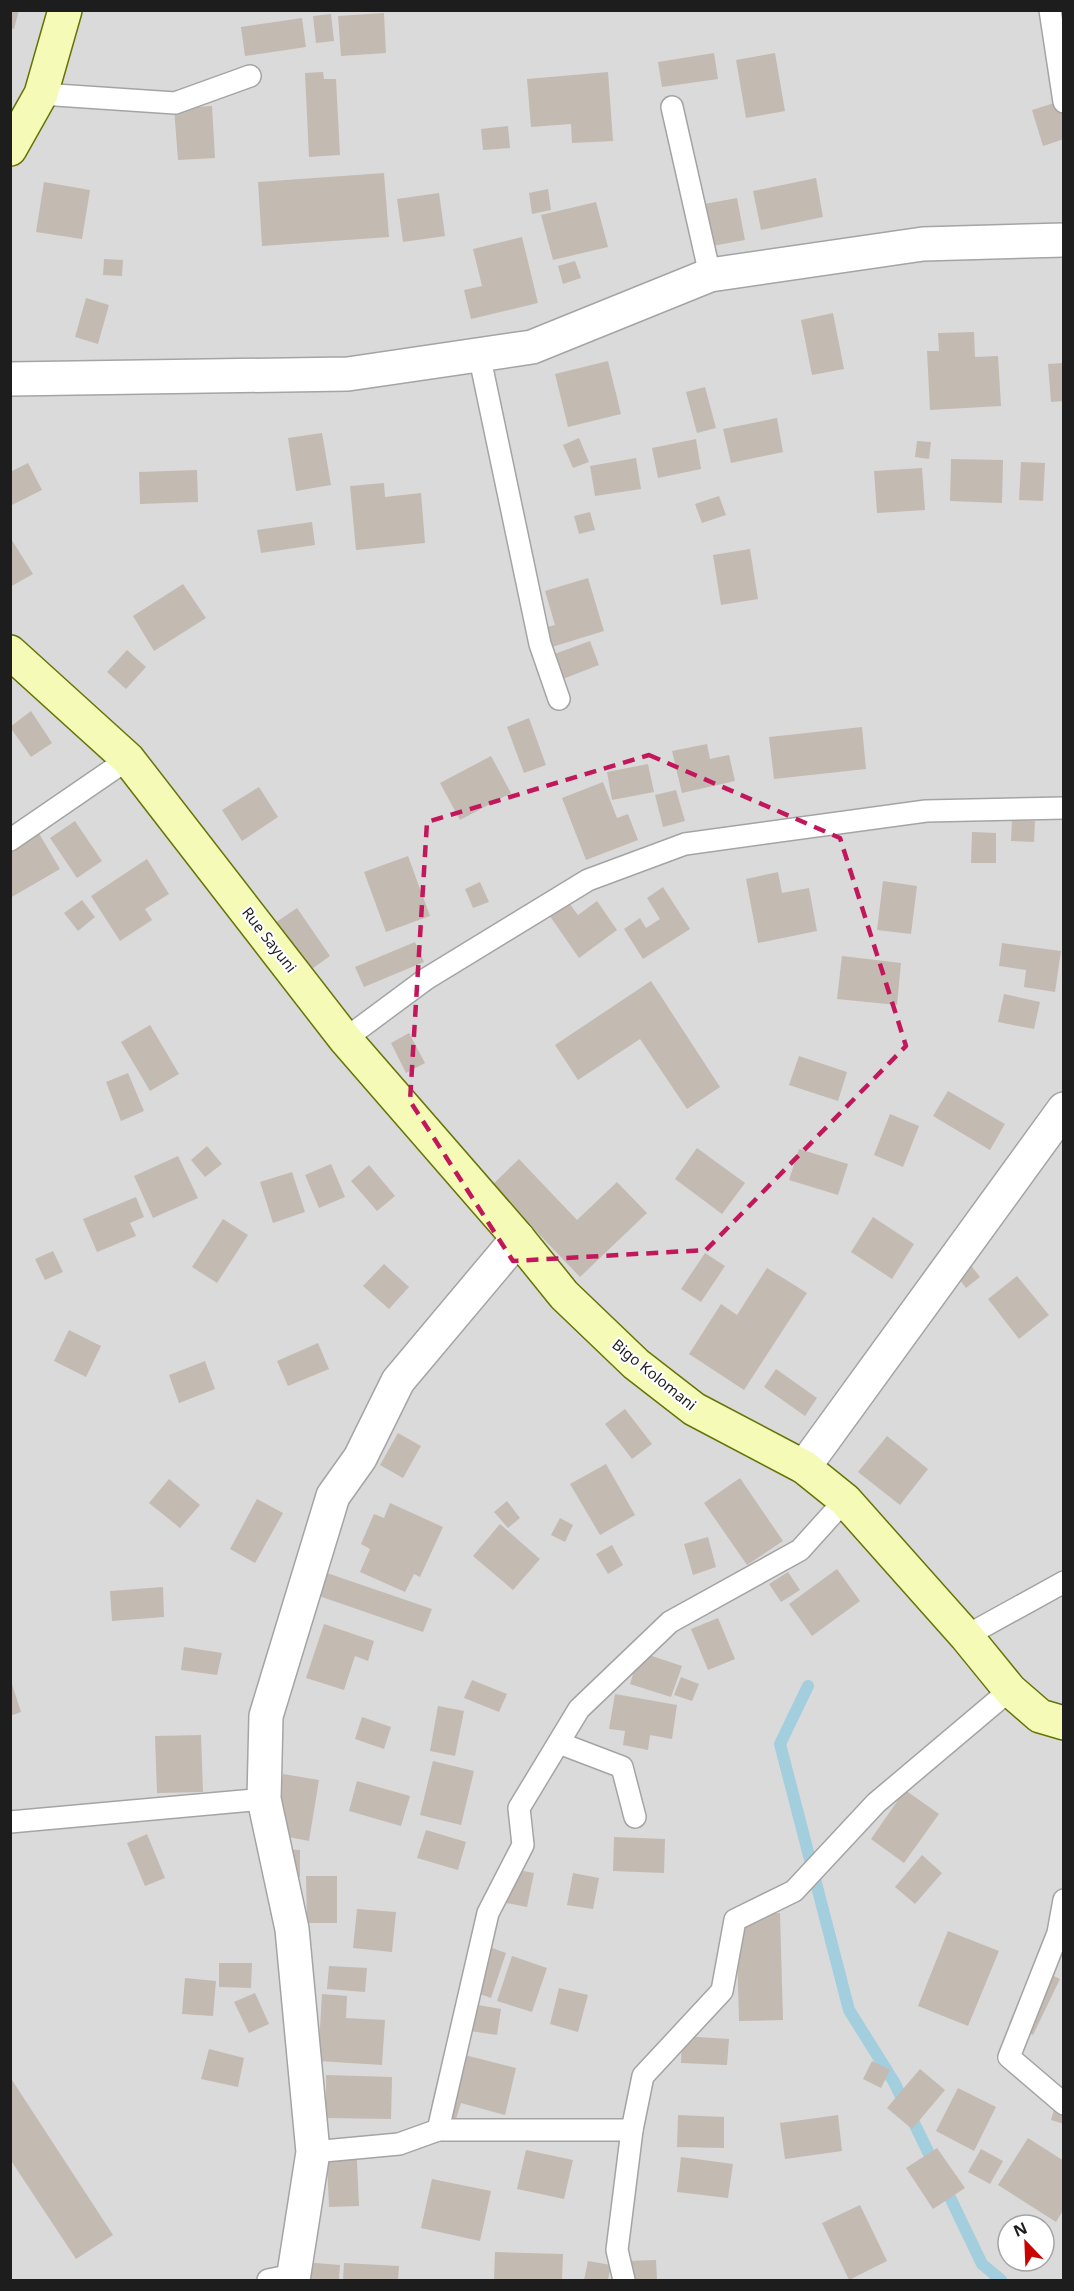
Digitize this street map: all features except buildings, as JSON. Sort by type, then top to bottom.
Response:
[{"type":"street","points":[[10,148],[41,94],[64,10]]},
{"type":"street","points":[[10,379],[348,374],[532,347],[710,274],[923,244],[1064,240]]},
{"type":"street","name":"Rue Sayuni","points":[[10,652],[128,759],[345,1039],[518,1238]]},
{"type":"street","points":[[804,1467],[1064,1109]]},
{"type":"street","points":[[285,2279],[313,2152],[292,1929],[264,1799],[266,1716],[333,1496],[360,1458],[399,1381],[518,1238]]},
{"type":"street","name":"Bigo Kolomani","points":[[518,1238],[564,1295],[636,1364],[694,1409],[804,1467],[845,1500],[966,1636],[1010,1690],[1040,1716],[1064,1723]]},
{"type":"lane","points":[[1050,10],[1064,102]]},
{"type":"lane","points":[[41,94],[175,103],[250,76]]},
{"type":"lane","points":[[672,107],[710,274]]},
{"type":"lane","points":[[478,354],[540,644],[559,699]]},
{"type":"lane","points":[[10,840],[128,759]]},
{"type":"lane","points":[[345,1039],[426,979],[588,880],[684,844],[926,811],[1064,808]]},
{"type":"lane","points":[[438,2130],[488,1913],[523,1845],[519,1808],[579,1708],[670,1622],[800,1550],[845,1500]]},
{"type":"lane","points":[[966,1636],[1064,1582]]},
{"type":"lane","points":[[624,2280],[617,2250],[632,2130],[643,2076],[722,1991],[735,1920],[795,1890],[876,1803],[1010,1690]]},
{"type":"lane","points":[[559,1743],[622,1767],[635,1817]]},
{"type":"lane","points":[[10,1822],[264,1799]]},
{"type":"lane","points":[[1064,1900],[1058,1933],[1009,2057],[1064,2104]]},
{"type":"lane","points":[[313,2152],[399,2144],[438,2130],[632,2130]]},
{"type":"highlighted area","points":[[649,755],[840,838],[906,1046],[706,1250],[513,1261],[410,1101],[427,822]]},
{"type":"shaded area","points":[[11,11],[1063,11],[1063,2280],[11,2280]]},
{"type":"waterway","points":[[808,1686],[780,1744],[849,2010],[894,2082],[935,2166]]},
{"type":"waterway","points":[[944,2185],[982,2264],[1001,2280]]}]
